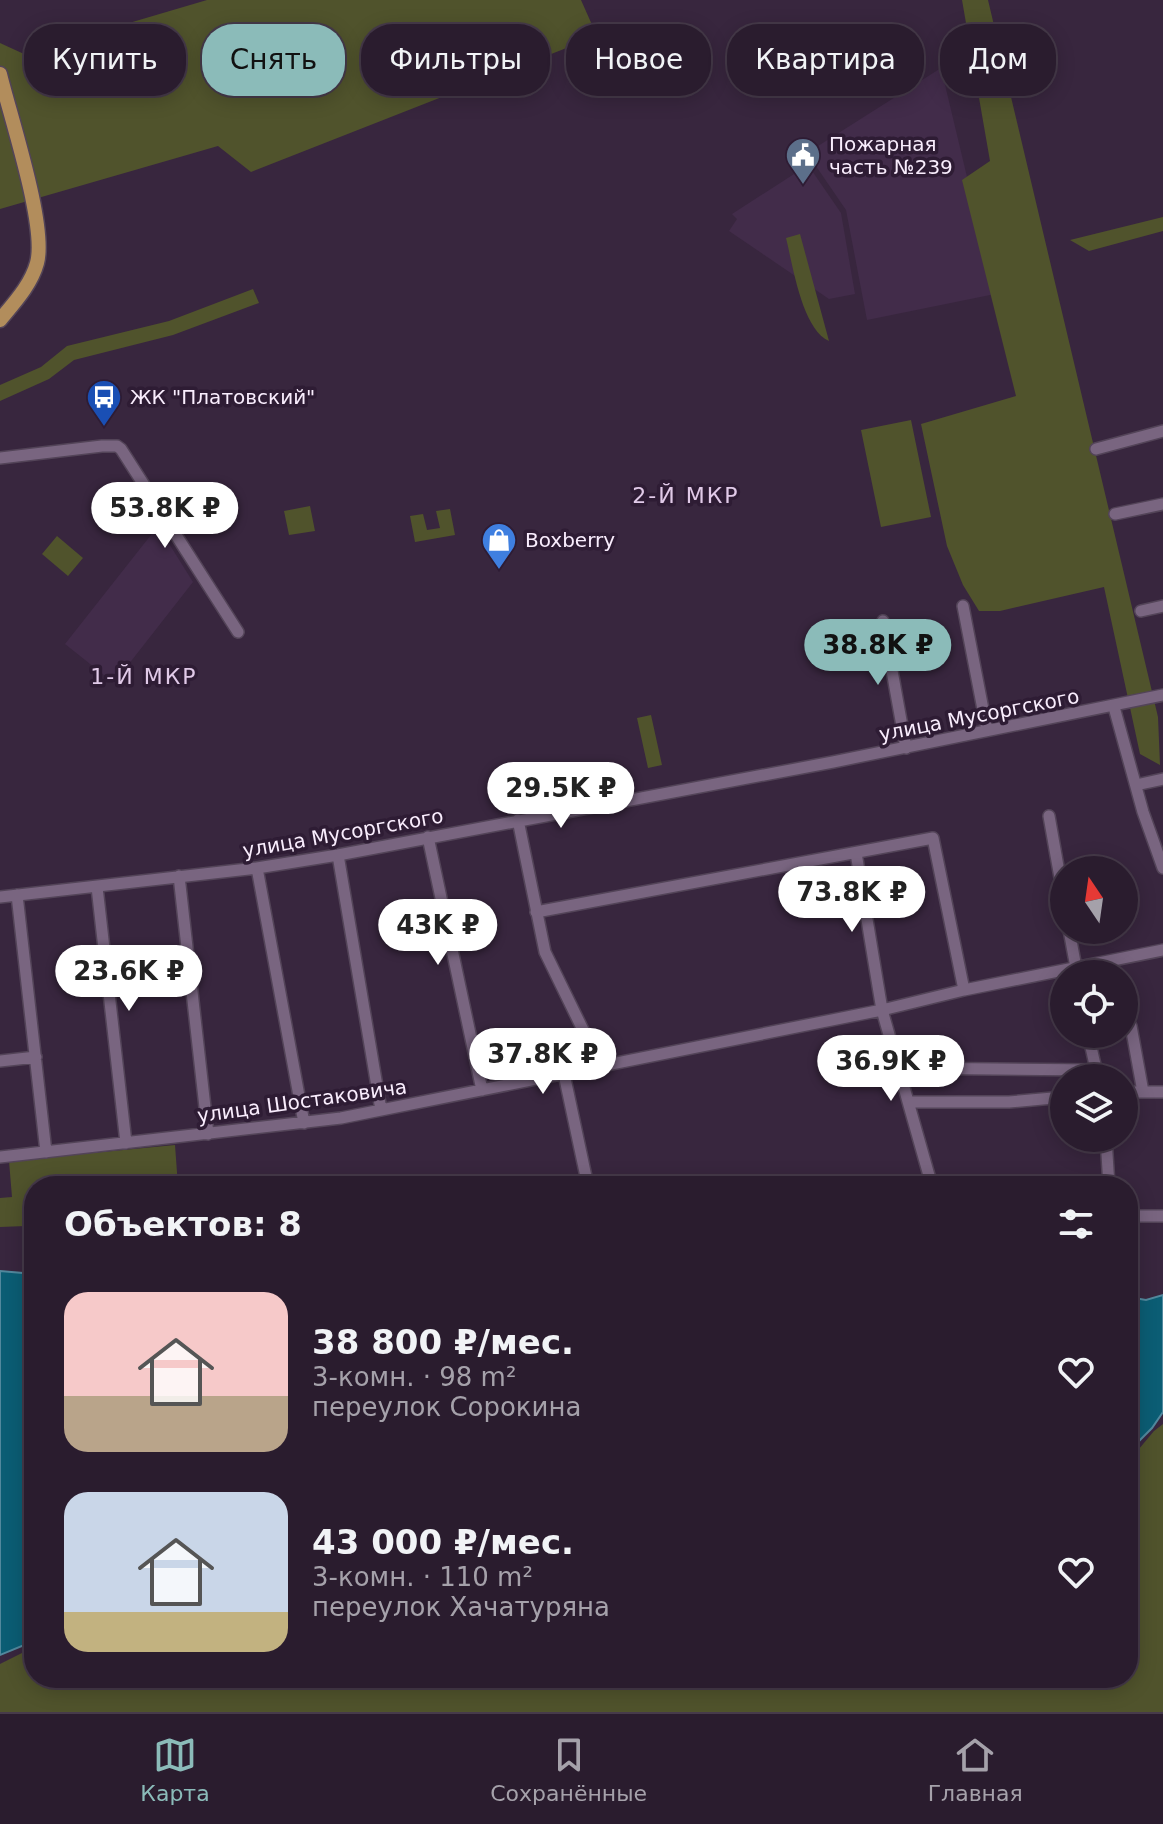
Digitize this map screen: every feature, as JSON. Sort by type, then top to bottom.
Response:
[{"type":"main road","points":[[0,74],[33,203],[40,247],[32,275],[0,320]]},
{"type":"street","points":[[1096,449],[1163,431]]},
{"type":"street","points":[[0,458],[117,446],[238,632]]},
{"type":"street","points":[[1115,514],[1163,504]]},
{"type":"street","points":[[963,606],[987,730]]},
{"type":"street","points":[[1141,611],[1163,606]]},
{"type":"street","points":[[883,621],[906,748]]},
{"type":"street","name":"улица Мусоргского","points":[[0,897],[257,868],[338,855],[906,748],[1163,695]]},
{"type":"street","points":[[1114,707],[1151,837],[1163,868]]},
{"type":"street","points":[[1136,785],[1163,779]]},
{"type":"street","points":[[1049,816],[1056,856]]},
{"type":"street","points":[[518,820],[545,952],[586,1036],[584,1070]]},
{"type":"street","points":[[428,837],[482,1090]]},
{"type":"street","points":[[536,912],[933,838],[964,990]]},
{"type":"street","points":[[856,853],[882,1010],[929,1176]]},
{"type":"street","points":[[338,855],[381,1110]]},
{"type":"street","points":[[257,868],[304,1123]]},
{"type":"street","points":[[179,876],[208,1134]]},
{"type":"street","points":[[97,887],[126,1143]]},
{"type":"street","points":[[17,895],[46,1152]]},
{"type":"street","name":"улица Шостаковича","points":[[1120,960],[1163,950]]},
{"type":"street","name":"улица Шостаковича","points":[[0,1157],[304,1123],[381,1110],[1050,975]]},
{"type":"street","points":[[1135,1048],[1143,1092]]},
{"type":"street","points":[[0,1061],[36,1057]]},
{"type":"street","points":[[900,1068],[1050,1073]]},
{"type":"street","points":[[564,1074],[586,1176]]},
{"type":"street","points":[[1138,1092],[1163,1092]]},
{"type":"street","points":[[909,1102],[1009,1102],[1050,1098]]},
{"type":"street","points":[[1107,1152],[1108,1176]]},
{"type":"street","points":[[1138,1216],[1163,1216]]},
{"type":"shaded area","points":[[940,69],[940,96],[948,96],[995,294],[867,320],[846,210],[807,153],[897,96],[924,96],[924,79]]},
{"type":"shaded area","points":[[808,165],[841,213],[855,294],[829,299],[729,231],[737,219],[732,214]]},
{"type":"shaded area","points":[[158,526],[193,582],[114,683],[65,644]]},
{"type":"green space","points":[[207,0],[581,0],[592,24],[566,24],[566,48],[550,54],[550,24],[361,24],[361,96],[444,96],[251,172],[218,146],[0,209],[0,43],[24,54],[24,96],[186,96],[186,24],[126,24]]},
{"type":"green space","points":[[962,0],[988,0],[994,24],[966,24]]},
{"type":"green space","points":[[979,96],[1011,96],[1158,717],[1160,765],[1140,754],[1104,587],[1000,611],[979,611],[963,585],[947,546],[921,424],[1016,396],[962,180],[990,161]]},
{"type":"green space","points":[[1163,217],[1163,231],[1089,251],[1070,240]]},
{"type":"green space","points":[[800,234],[829,341],[812,324],[796,280],[786,238]]},
{"type":"green space","points":[[253,289],[259,303],[173,335],[74,360],[49,379],[0,401],[0,385],[41,367],[67,346],[169,321]]},
{"type":"green space","points":[[911,420],[931,517],[881,527],[861,430]]},
{"type":"green space","points":[[132,488],[147,511],[135,527],[108,504]]},
{"type":"green space","points":[[310,506],[315,531],[289,535],[284,511]]},
{"type":"green space","points":[[450,509],[455,535],[415,542],[410,516],[423,514],[427,530],[440,528],[436,511]]},
{"type":"green space","points":[[57,536],[83,558],[68,576],[42,554]]},
{"type":"green space","points":[[651,715],[662,765],[648,768],[637,718]]},
{"type":"green space","points":[[175,1145],[177,1176],[24,1176],[24,1226],[0,1227],[0,1198],[12,1197],[9,1161]]},
{"type":"green space","points":[[1163,1424],[1163,1712],[0,1712],[0,1664],[24,1652],[24,1688],[1138,1688],[1138,1450]]},
{"type":"water","points":[[0,1271],[24,1273],[24,1645],[0,1655]]},
{"type":"water","points":[[1163,1295],[1163,1412],[1138,1442],[1138,1299],[1146,1300]]},
{"type":"place","name":"Пожарная часть №239","points":[[803,186]]},
{"type":"place","name":"ЖК \"Платовский\"","points":[[104,428]]},
{"type":"place","name":"Boxberry","points":[[499,571]]},
{"type":"district","name":"2-Й МКР","points":[[686,495]]},
{"type":"district","name":"1-Й МКР","points":[[144,676]]}]
